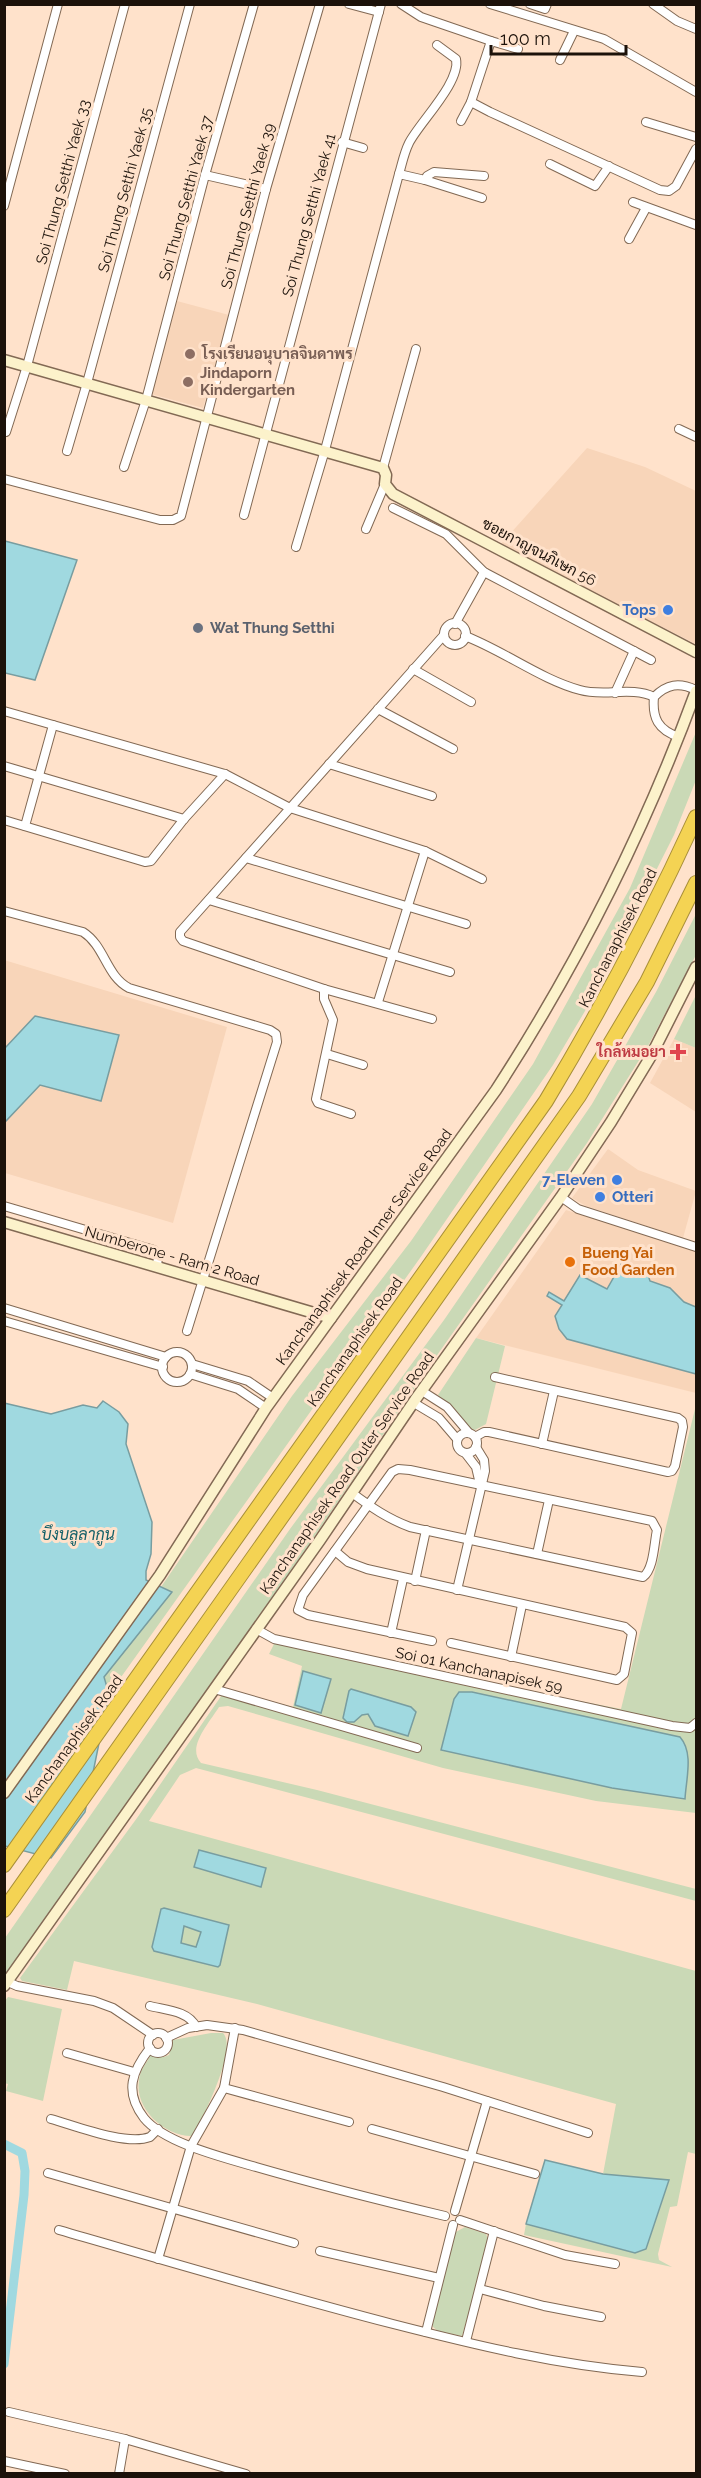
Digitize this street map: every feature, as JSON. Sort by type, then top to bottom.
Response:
[{"type":"highway","name":"Kanchanaphisek Road","points":[[4,1865],[546,1101],[587,1034],[648,921],[696,817]]},
{"type":"highway","points":[[4,1910],[579,1096],[647,982],[696,883]]},
{"type":"main road","points":[[4,360],[383,468],[386,476],[385,484]]},
{"type":"main road","name":"ซอยกาญจนภิเษก 56","points":[[385,484],[393,494],[696,652]]},
{"type":"main road","name":"Kanchanaphisek Road Inner Service Road","points":[[4,1793],[160,1575],[266,1408],[518,1057],[602,906],[656,793],[696,690]]},
{"type":"main road","name":"Kanchanaphisek Road Outer Service Road","points":[[6,1984],[561,1197],[651,1056],[696,967]]},
{"type":"main road","name":"Numberone - Ram 2 Road","points":[[4,1222],[331,1318]]},
{"type":"street","points":[[4,206],[58,4]]},
{"type":"street","name":"Soi Thung Setthi Yaek 33","points":[[6,432],[27,366],[125,4]]},
{"type":"street","name":"Soi Thung Setthi Yaek 35","points":[[67,451],[190,4]]},
{"type":"street","name":"Soi Thung Setthi Yaek 37","points":[[124,467],[146,400],[205,175],[254,4]]},
{"type":"street","name":"Soi Thung Setthi Yaek 39","points":[[4,479],[160,520],[173,520],[181,516],[205,416],[266,189],[320,4]]},
{"type":"street","points":[[348,4],[380,8]]},
{"type":"street","points":[[401,4],[421,17],[518,50]]},
{"type":"street","points":[[490,4],[604,39],[696,92]]},
{"type":"street","points":[[530,4],[545,9],[547,4]]},
{"type":"street","points":[[653,4],[677,21],[696,29]]},
{"type":"street","name":"Soi Thung Setthi Yaek 41","points":[[244,515],[342,142],[380,8]]},
{"type":"street","points":[[560,60],[574,31]]},
{"type":"street","points":[[461,121],[471,102],[490,41]]},
{"type":"street","points":[[296,547],[325,450],[407,145],[442,96],[456,68],[456,59],[437,45]]},
{"type":"street","points":[[471,102],[660,190],[669,191],[676,186],[696,149]]},
{"type":"street","points":[[646,122],[696,137]]},
{"type":"street","points":[[342,142],[363,148]]},
{"type":"street","points":[[550,164],[595,186],[609,166]]},
{"type":"street","points":[[425,180],[434,172],[484,176]]},
{"type":"street","points":[[399,174],[482,198]]},
{"type":"street","points":[[205,175],[266,189]]},
{"type":"street","points":[[633,202],[696,225]]},
{"type":"street","points":[[629,239],[646,208]]},
{"type":"street","points":[[383,468],[417,349]]},
{"type":"street","points":[[679,429],[696,437]]},
{"type":"street","points":[[366,529],[385,484]]},
{"type":"street","points":[[393,508],[446,534],[484,572],[651,660]]},
{"type":"street","points":[[432,1019],[378,1002],[324,989],[183,941],[180,932],[444,636],[448,626],[455,624],[484,572]]},
{"type":"street","points":[[444,636],[446,641],[452,645],[460,644],[465,636],[464,629],[455,624]]},
{"type":"street","points":[[465,636],[490,645],[555,681],[579,690],[645,693],[654,697]]},
{"type":"street","points":[[615,693],[634,651]]},
{"type":"street","points":[[413,669],[471,702]]},
{"type":"street","points":[[679,737],[670,734],[656,723],[652,710],[654,697],[664,687],[675,685],[696,690]]},
{"type":"street","points":[[378,709],[453,748]]},
{"type":"street","points":[[4,711],[225,774],[290,808],[425,851],[482,879]]},
{"type":"street","points":[[25,826],[53,725]]},
{"type":"street","points":[[329,764],[432,796]]},
{"type":"street","points":[[4,766],[184,819]]},
{"type":"street","points":[[4,820],[145,862],[151,861],[184,819],[225,774]]},
{"type":"street","points":[[378,1002],[425,851]]},
{"type":"street","points":[[246,858],[466,924]]},
{"type":"street","points":[[209,900],[450,972]]},
{"type":"street","points":[[4,911],[83,932],[96,943],[115,978],[129,988],[270,1030],[276,1034],[277,1042],[187,1331]]},
{"type":"street","points":[[324,989],[324,999],[333,1020],[327,1054],[315,1096],[316,1101],[351,1114]]},
{"type":"street","points":[[327,1054],[363,1065]]},
{"type":"street","points":[[561,1197],[578,1209],[696,1247]]},
{"type":"street","points":[[4,1206],[154,1250],[158,1256],[157,1268]]},
{"type":"street","points":[[47,1235],[51,1219]]},
{"type":"street","points":[[4,1308],[166,1357]]},
{"type":"street","points":[[4,1321],[163,1367]]},
{"type":"street","points":[[174,1352],[189,1357],[192,1364],[190,1374],[183,1380],[174,1381],[166,1376],[163,1367],[166,1357],[174,1352]]},
{"type":"street","points":[[192,1364],[248,1381],[273,1398]]},
{"type":"street","points":[[190,1374],[238,1389],[266,1408]]},
{"type":"street","points":[[480,1485],[476,1467],[466,1454],[458,1449],[458,1439],[462,1434],[472,1435],[484,1432],[668,1472],[672,1471],[675,1466],[682,1421],[495,1377]]},
{"type":"street","points":[[422,1391],[447,1407],[472,1435],[484,1460],[485,1471],[457,1590]]},
{"type":"street","points":[[542,1444],[555,1391]]},
{"type":"street","points":[[414,1403],[439,1418],[458,1439]]},
{"type":"street","points":[[466,1454],[472,1452],[476,1447]]},
{"type":"street","points":[[352,1493],[368,1505],[392,1520],[426,1530],[643,1577],[647,1574],[657,1530],[652,1521],[398,1469],[392,1472],[368,1505],[335,1551],[303,1595],[298,1610],[308,1615],[432,1641]]},
{"type":"street","points":[[537,1554],[549,1500]]},
{"type":"street","points":[[416,1581],[426,1530]]},
{"type":"street","points":[[335,1551],[356,1566],[403,1579],[630,1629],[632,1633],[624,1674],[621,1678],[612,1680],[451,1643]]},
{"type":"street","points":[[391,1633],[403,1579]]},
{"type":"street","points":[[512,1657],[522,1605]]},
{"type":"street","name":"Soi 01 Kanchanapisek 59","points":[[256,1629],[274,1639],[672,1726],[690,1728],[696,1723]]},
{"type":"street","points":[[214,1689],[417,1748]]},
{"type":"street","points":[[6,1984],[94,2001],[113,2008],[153,2035]]},
{"type":"street","points":[[150,2006],[185,2015],[193,2019],[196,2027]]},
{"type":"street","points":[[166,2038],[188,2028],[222,2026],[235,2028],[443,2087],[588,2133]]},
{"type":"street","points":[[158,2259],[191,2146],[224,2088],[235,2028]]},
{"type":"street","points":[[150,2048],[156,2052],[163,2051],[168,2045],[166,2038],[160,2033],[153,2035],[149,2041],[150,2048],[132,2079],[134,2099],[145,2120],[158,2129],[191,2146],[323,2187],[445,2216]]},
{"type":"street","points":[[67,2053],[134,2072]]},
{"type":"street","points":[[224,2088],[349,2122]]},
{"type":"street","points":[[455,2211],[487,2102]]},
{"type":"street","points":[[51,2119],[135,2139],[150,2137],[158,2129]]},
{"type":"street","points":[[372,2129],[535,2174]]},
{"type":"street","points":[[48,2173],[294,2243]]},
{"type":"street","points":[[426,2332],[439,2278],[460,2215],[455,2211],[449,2211],[445,2216]]},
{"type":"street","points":[[445,2216],[447,2222],[494,2231],[565,2255],[615,2264]]},
{"type":"street","points":[[59,2230],[296,2299],[426,2332],[555,2362],[642,2372]]},
{"type":"street","points":[[466,2341],[494,2231]]},
{"type":"street","points":[[320,2251],[439,2278]]},
{"type":"street","points":[[480,2289],[544,2306],[601,2317]]},
{"type":"street","points":[[9,2412],[125,2439],[246,2474]]},
{"type":"street","points":[[119,2474],[125,2439]]},
{"type":"street","points":[[4,2461],[65,2474]]},
{"type":"shaded area","name":"โรงเรียนอนุบาลจินดาพร","points":[[177,301],[229,315],[203,408],[151,394]]},
{"type":"shaded area","points":[[587,448],[645,467],[696,491],[696,644],[500,545]]},
{"type":"shaded area","points":[[4,960],[227,1027],[173,1223],[5,1173]]},
{"type":"shaded area","points":[[674,1039],[696,1048],[696,1112],[650,1083]]},
{"type":"shaded area","points":[[608,1149],[638,1170],[696,1191],[683,1238],[586,1206],[572,1198]]},
{"type":"shaded area","points":[[566,1210],[696,1251],[696,1393],[476,1338]]},
{"type":"green space","points":[[696,732],[696,780],[674,835],[585,1011],[553,1065],[420,1258],[109,1694],[104,1677],[171,1592],[161,1587],[292,1396],[411,1241],[533,1064],[630,888]]},
{"type":"green space","points":[[696,914],[696,955],[648,1046],[587,1143],[428,1368],[279,1589],[5,1976],[5,1938],[290,1529],[444,1320],[592,1104],[656,992]]},
{"type":"green space","points":[[696,995],[696,1048],[674,1039]]},
{"type":"green space","points":[[476,1338],[505,1346],[486,1424],[475,1430],[470,1428],[454,1408],[438,1395]]},
{"type":"green space","points":[[696,1405],[696,1813],[596,1801],[443,1768],[228,1706],[219,1707],[201,1735],[196,1750],[201,1763],[317,1790],[696,1889],[696,1901],[196,1768],[180,1775],[149,1821],[696,1971],[696,2154],[688,2152],[677,2206],[670,2207],[658,2254],[659,2260],[672,2267],[524,2235],[526,2224],[635,2253],[669,2181],[603,2174],[616,2104],[257,2004],[74,1961],[67,1990],[22,1981],[20,1978],[137,1818],[226,1689],[293,1707],[302,1666],[269,1654],[274,1644],[278,1642],[621,1709]],"holes":[[[442,1750],[684,1798],[612,1788]]]},
{"type":"green space","points":[[8,1997],[62,2009],[43,2101],[6,2091],[8,2084],[4,2083],[4,2002]]},
{"type":"green space","points":[[223,2033],[226,2041],[223,2066],[196,2131],[191,2136],[181,2135],[162,2126],[146,2110],[139,2091],[140,2076],[151,2055],[164,2057],[169,2055],[173,2040]]},
{"type":"green space","points":[[465,2227],[486,2234],[489,2242],[462,2336],[438,2331],[433,2327],[432,2321],[454,2233]]},
{"type":"water","points":[[5,541],[77,560],[35,680],[5,673]]},
{"type":"water","points":[[35,1016],[119,1035],[101,1101],[40,1085],[5,1122],[5,1048]]},
{"type":"water","points":[[623,1261],[647,1272],[650,1281],[670,1288],[684,1302],[696,1307],[696,1374],[567,1339],[559,1329],[555,1316],[562,1305],[547,1296],[549,1292],[564,1301],[580,1275],[607,1289]]},
{"type":"water","name":"บึงบลูลากูน","points":[[103,1401],[119,1412],[128,1424],[126,1444],[152,1522],[151,1554],[146,1580],[172,1592],[104,1677],[109,1694],[85,1812],[51,1858],[5,1846],[4,1403],[51,1414],[83,1405],[97,1408]]},
{"type":"water","points":[[303,1671],[331,1679],[321,1713],[295,1705]]},
{"type":"water","points":[[351,1689],[411,1707],[416,1712],[408,1736],[375,1726],[368,1714],[362,1715],[354,1722],[347,1722],[343,1718]]},
{"type":"water","points":[[459,1692],[472,1692],[680,1737],[688,1758],[685,1799],[612,1788],[441,1750],[454,1699]]},
{"type":"water","points":[[199,1850],[266,1868],[261,1887],[194,1867]]},
{"type":"water","points":[[161,1909],[229,1925],[220,1965],[218,1967],[154,1951],[152,1947]],"holes":[[[184,1926],[201,1932],[196,1947],[181,1943]]]},
{"type":"water","points":[[545,2160],[603,2174],[669,2180],[646,2249],[635,2253],[526,2224]]},
{"type":"waterway","points":[[4,2144],[22,2153],[25,2171],[4,2364]]},
{"type":"place","name":"โรงเรียนอนุบาลจินดาพร","points":[[190,354]]},
{"type":"place","name":"Jindaporn Kindergarten","points":[[188,382]]},
{"type":"place","name":"Tops","points":[[668,610]]},
{"type":"place","name":"Wat Thung Setthi","points":[[198,628]]},
{"type":"place","name":"ใกล้หมอยา","points":[[678,1052]]},
{"type":"place","name":"7-Eleven","points":[[617,1180]]},
{"type":"place","name":"Otteri","points":[[600,1197]]},
{"type":"place","name":"Bueng Yai Food Garden","points":[[570,1262]]}]
